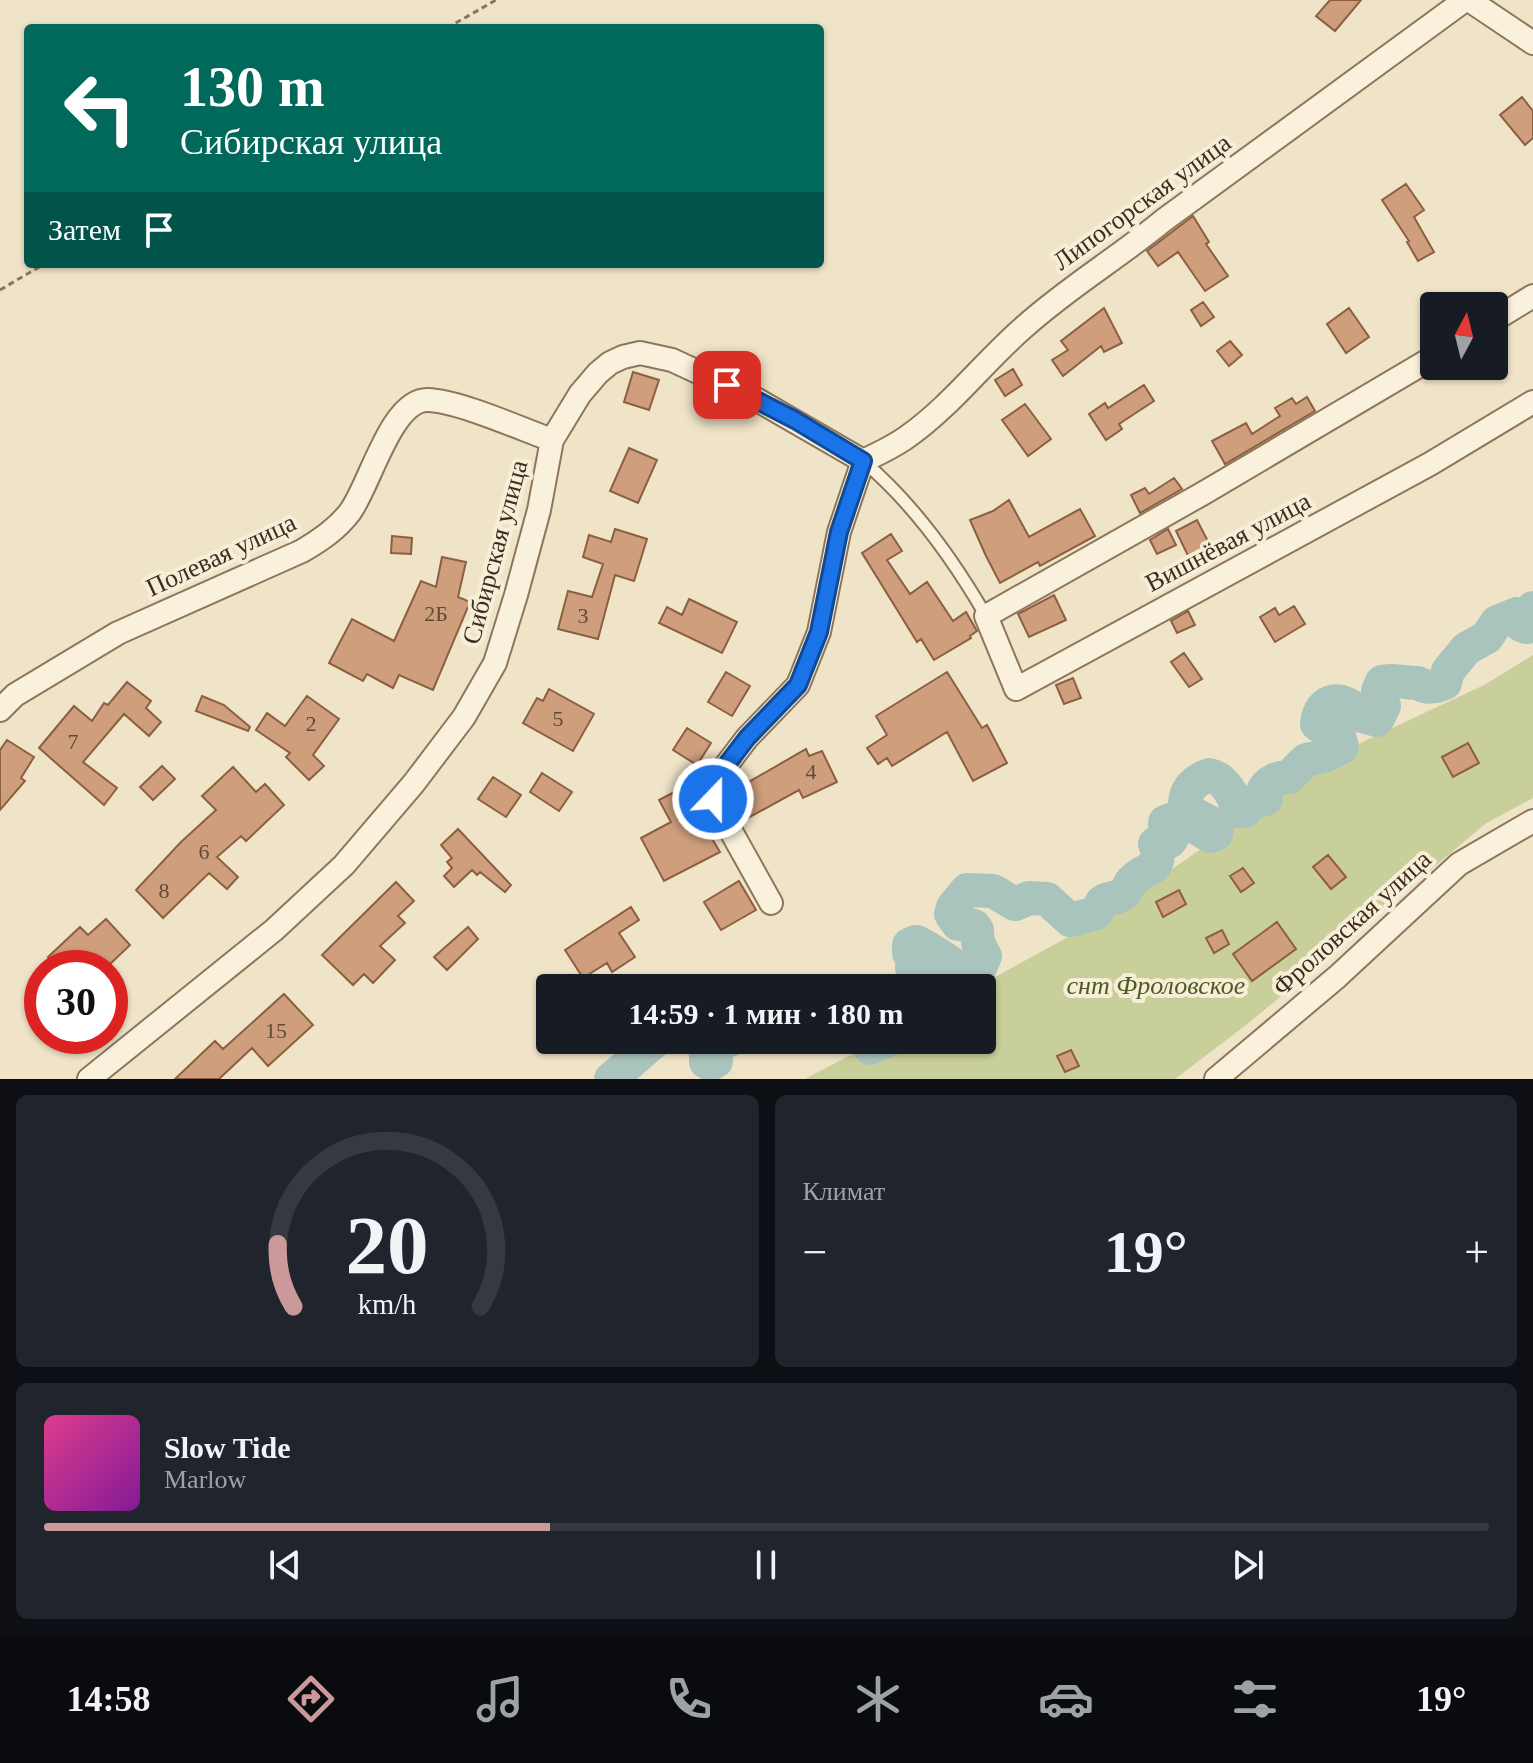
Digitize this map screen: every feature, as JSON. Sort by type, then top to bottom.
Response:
[{"type":"street","name":"Липогорская улица","points":[[863,461],[906,438],[924,424],[1021,329],[1058,298],[1467,0],[1533,43]]},
{"type":"street","points":[[1508,311],[1533,296]]},
{"type":"street","name":"Сибирская улица","points":[[89,1079],[274,930],[344,865],[414,783],[464,717],[495,663],[539,510],[552,440],[580,394],[598,373],[623,357],[640,353],[658,355],[754,398],[863,461]]},
{"type":"street","points":[[986,616],[1202,494],[1420,365]]},
{"type":"street","name":"Полевая улица","points":[[0,710],[15,695],[118,633],[302,551],[328,535],[352,509],[400,415],[415,402],[447,403],[552,440]]},
{"type":"street","name":"Вишнёвая улица","points":[[986,616],[1016,689],[1430,464],[1533,402]]},
{"type":"street","points":[[771,903],[713,799],[715,780],[747,738],[798,685],[819,632],[839,532],[863,461]]},
{"type":"street","name":"Фроловская улица","points":[[1216,1079],[1337,977],[1459,864],[1533,821]]},
{"type":"lane","points":[[863,461],[884,479],[926,527],[968,585],[986,616]]},
{"type":"path","points":[[454,24],[496,0]]},
{"type":"path","points":[[0,290],[37,268]]},
{"type":"green space","name":"снт Фроловское","points":[[1533,655],[1533,798],[1485,824],[1250,1022],[1175,1079],[805,1079],[852,1054],[996,1054],[996,976],[1099,920],[1339,753],[1486,684]]},
{"type":"building","points":[[1330,0],[1361,0],[1335,31],[1316,16]]},
{"type":"building","points":[[1522,97],[1533,111],[1533,138],[1525,145],[1500,115]]},
{"type":"building","points":[[1406,184],[1424,210],[1414,217],[1434,252],[1418,261],[1409,241],[1382,200]]},
{"type":"building","points":[[1193,216],[1209,242],[1206,244],[1228,276],[1205,291],[1178,252],[1158,266],[1147,251]]},
{"type":"building","points":[[1203,302],[1214,317],[1201,326],[1191,310]]},
{"type":"building","points":[[1104,308],[1122,343],[1104,352],[1101,346],[1063,376],[1052,360],[1068,350],[1061,341]]},
{"type":"building","points":[[1349,308],[1369,337],[1346,353],[1327,324]]},
{"type":"building","points":[[1230,341],[1242,355],[1229,366],[1217,351]]},
{"type":"building","points":[[1013,369],[1022,385],[1005,396],[995,380]]},
{"type":"building","points":[[633,372],[659,380],[649,410],[624,402]]},
{"type":"building","points":[[1144,385],[1154,401],[1119,424],[1122,429],[1106,440],[1089,414],[1105,403],[1108,408]]},
{"type":"building","points":[[1307,397],[1315,411],[1225,464],[1212,441],[1246,423],[1252,434],[1280,416],[1275,408],[1292,398],[1296,404]]},
{"type":"building","points":[[1025,404],[1051,439],[1028,456],[1002,420]]},
{"type":"building","points":[[629,448],[657,460],[638,503],[610,491]]},
{"type":"building","points":[[1174,478],[1182,489],[1140,513],[1131,495],[1145,488],[1149,494]]},
{"type":"building","points":[[1009,500],[1029,537],[1080,509],[1095,536],[1040,566],[1038,562],[1000,583],[970,520],[993,511]]},
{"type":"building","points":[[1197,520],[1217,559],[1195,570],[1176,531]]},
{"type":"building","points":[[615,529],[647,539],[634,581],[615,575],[598,639],[558,629],[568,591],[592,597],[603,564],[583,557],[589,535],[611,542]]},
{"type":"building","points":[[1168,529],[1176,545],[1157,554],[1150,540]]},
{"type":"building","points":[[891,534],[902,551],[887,560],[910,594],[927,582],[953,621],[966,612],[977,631],[971,638],[934,660],[921,639],[917,642],[862,553]]},
{"type":"building","points":[[392,536],[412,538],[411,554],[391,553]]},
{"type":"building","points":[[442,557],[466,562],[458,597],[470,602],[433,690],[399,675],[393,688],[367,674],[363,681],[329,663],[352,619],[394,641],[421,581],[436,587]]},
{"type":"building","points":[[1054,595],[1066,620],[1029,637],[1018,614]]},
{"type":"building","points":[[689,599],[737,622],[722,653],[659,623],[667,607],[682,615]]},
{"type":"building","points":[[1294,606],[1305,624],[1275,642],[1260,617],[1275,608],[1279,615]]},
{"type":"building","points":[[1188,611],[1195,625],[1177,633],[1171,621]]},
{"type":"building","points":[[1184,653],[1202,679],[1189,687],[1171,662]]},
{"type":"building","points":[[726,672],[750,686],[732,716],[708,702]]},
{"type":"building","points":[[947,672],[982,728],[987,725],[1007,763],[973,781],[947,732],[892,766],[887,758],[878,764],[867,748],[887,735],[876,716]]},
{"type":"building","points":[[1073,678],[1081,698],[1064,704],[1056,685]]},
{"type":"building","points":[[127,682],[151,701],[146,708],[161,722],[149,736],[124,714],[83,762],[117,788],[104,805],[39,748],[74,706],[92,721],[104,703],[108,705]]},
{"type":"building","points":[[549,689],[594,714],[573,751],[523,723],[537,698],[543,701]]},
{"type":"building","points":[[202,696],[224,705],[250,727],[248,731],[196,711]]},
{"type":"building","points":[[307,696],[339,719],[313,755],[324,766],[309,780],[286,757],[290,753],[256,730],[267,713],[285,726]]},
{"type":"building","points":[[687,728],[711,743],[697,765],[673,750]]},
{"type":"building","points":[[7,740],[34,757],[21,778],[25,781],[0,810],[0,750]]},
{"type":"building","points":[[1468,743],[1479,763],[1453,777],[1442,757]]},
{"type":"building","points":[[806,749],[809,756],[822,751],[837,782],[803,798],[799,790],[748,818],[733,791]]},
{"type":"building","points":[[162,766],[175,779],[153,800],[140,787]]},
{"type":"building","points":[[233,767],[256,792],[265,784],[284,805],[246,841],[241,836],[217,857],[238,877],[227,889],[209,873],[163,918],[136,890],[216,810],[202,796]]},
{"type":"building","points":[[542,773],[572,792],[559,811],[530,792]]},
{"type":"building","points":[[493,777],[521,795],[506,817],[478,799]]},
{"type":"building","points":[[682,788],[720,852],[664,881],[641,838],[671,822],[659,800]]},
{"type":"building","points":[[458,829],[511,885],[505,892],[480,872],[477,875],[472,870],[454,887],[444,876],[452,868],[447,862],[452,858],[441,845]]},
{"type":"building","points":[[1328,855],[1346,877],[1331,889],[1313,867]]},
{"type":"building","points":[[1243,868],[1254,883],[1241,892],[1230,876]]},
{"type":"building","points":[[739,881],[756,910],[721,930],[704,902]]},
{"type":"building","points":[[396,882],[414,901],[398,916],[405,923],[380,946],[395,960],[373,983],[364,974],[353,985],[322,955]]},
{"type":"building","points":[[1179,890],[1186,904],[1163,917],[1156,902]]},
{"type":"building","points":[[631,907],[639,920],[619,933],[635,957],[612,972],[607,963],[589,974],[580,974],[565,950]]},
{"type":"building","points":[[106,919],[130,945],[125,950],[55,950],[80,927],[88,935]]},
{"type":"building","points":[[1277,922],[1296,949],[1252,981],[1233,954]]},
{"type":"building","points":[[468,927],[478,939],[447,970],[434,957]]},
{"type":"building","points":[[1222,930],[1229,944],[1214,953],[1206,938]]},
{"type":"building","points":[[284,994],[313,1025],[268,1066],[252,1048],[219,1079],[175,1079],[215,1041],[223,1049]]},
{"type":"building","points":[[1071,1050],[1079,1066],[1065,1072],[1057,1056]]},
{"type":"waterway","points":[[977,974],[985,956],[978,943],[977,930],[974,926],[958,924],[951,914],[967,890],[993,891],[1015,904],[1029,898],[1047,899],[1070,920],[1096,913],[1102,902],[1122,895],[1137,876],[1156,864],[1155,844],[1172,838],[1165,829],[1165,822],[1178,817],[1210,836],[1216,834],[1217,826],[1192,813],[1185,803],[1187,793],[1196,782],[1209,775],[1215,777],[1228,788],[1238,811],[1245,811],[1249,803],[1266,799],[1262,793],[1270,782],[1289,777],[1306,760],[1342,747],[1339,735],[1317,724],[1322,708],[1327,704],[1340,702],[1359,715],[1377,720],[1384,706],[1378,691],[1382,682],[1418,683],[1432,687],[1445,683],[1448,671],[1466,649],[1487,637],[1497,622],[1517,614],[1521,625],[1527,627],[1533,608]]},
{"type":"waterway","points":[[918,974],[912,968],[913,956],[909,953],[909,945],[916,942],[963,973],[970,974]]},
{"type":"waterway","points":[[611,1079],[640,1054]]},
{"type":"waterway","points":[[706,1054],[706,1062],[711,1064],[716,1061],[714,1054]]},
{"type":"route","points":[[713,799],[715,780],[747,738],[798,685],[819,632],[839,532],[863,461],[795,420],[727,385]]}]
